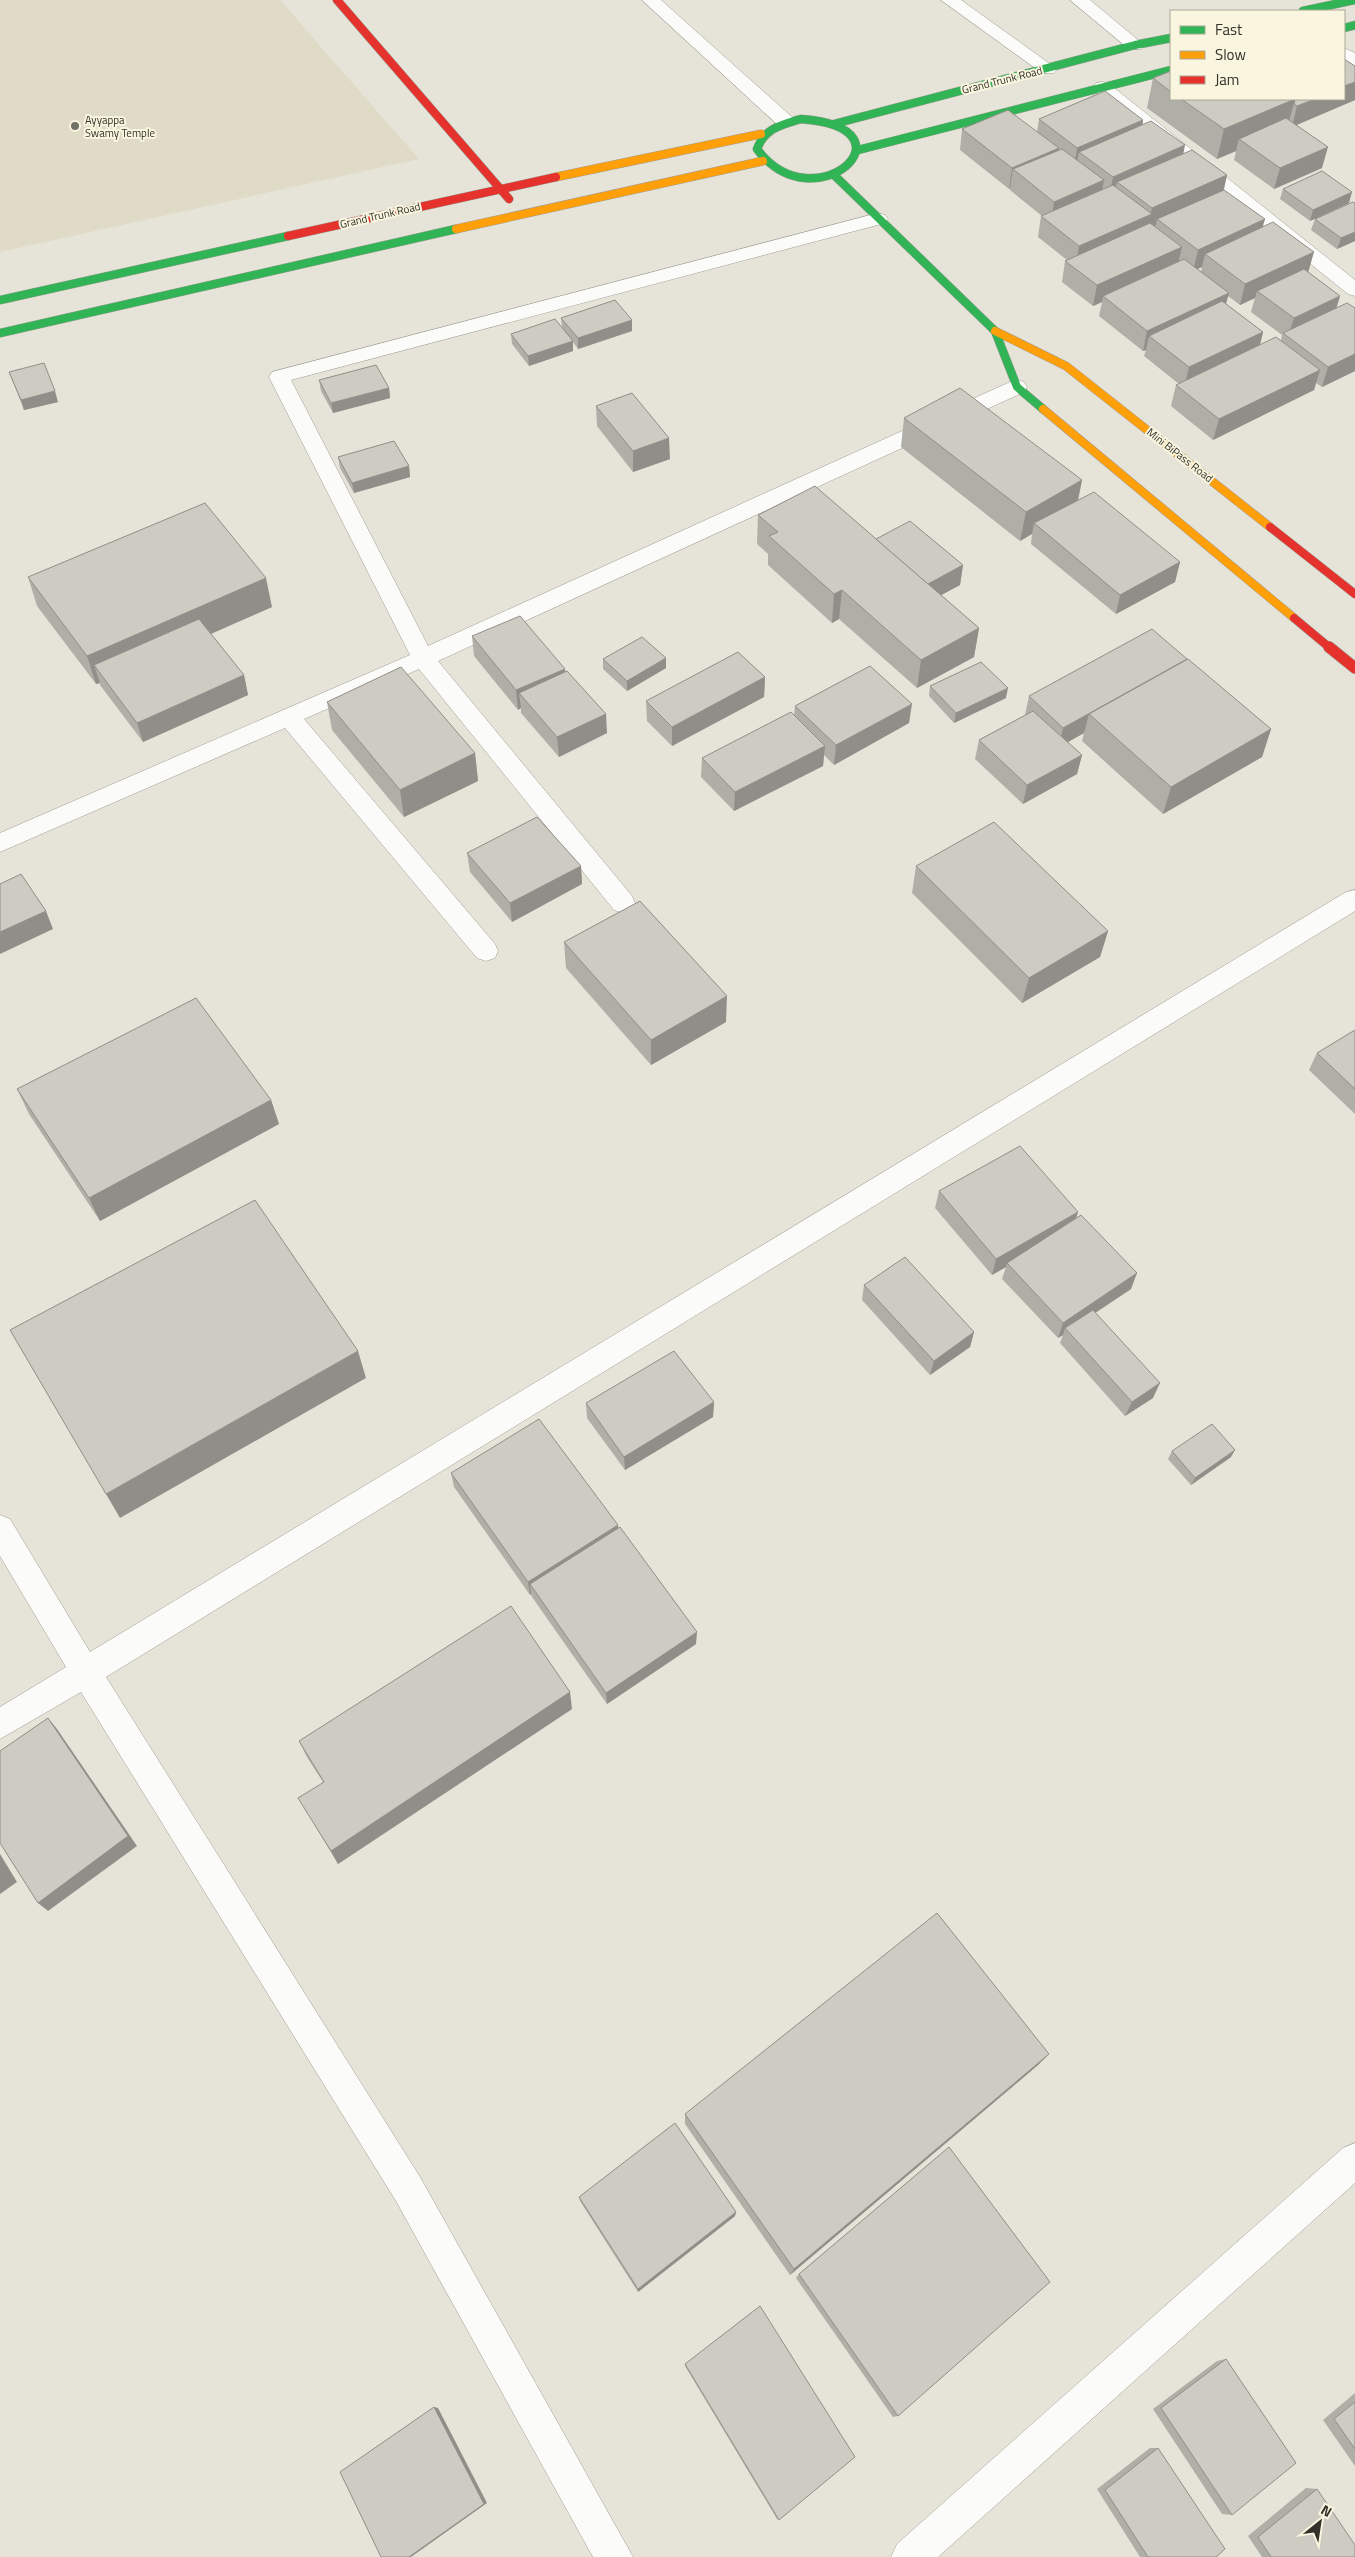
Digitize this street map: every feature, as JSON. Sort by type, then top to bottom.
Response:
[{"type":"main road","points":[[337,0],[501,188],[520,214]]},
{"type":"main road","points":[[1307,10],[1354,0]]},
{"type":"main road","name":"Grand Trunk Road","points":[[834,124],[1135,45],[1170,38]]},
{"type":"main road","points":[[761,134],[757,143],[758,152],[763,162],[773,169],[802,177],[833,174],[846,168],[854,159],[858,150],[1170,70]]},
{"type":"main road","name":"Grand Trunk Road","points":[[0,300],[501,188],[761,134],[770,127],[785,121],[801,119],[834,124],[846,131],[854,139],[858,150]]},
{"type":"main road","points":[[0,333],[520,214],[763,162]]},
{"type":"main road","points":[[833,174],[995,331],[1017,387],[1355,668]]},
{"type":"main road","name":"Mini BiPass Road","points":[[995,331],[1066,366],[1355,594]]},
{"type":"street","points":[[651,0],[785,121]]},
{"type":"street","points":[[950,0],[1048,69]]},
{"type":"street","points":[[1079,0],[1135,45]]},
{"type":"street","points":[[1102,87],[1355,290]]},
{"type":"street","points":[[623,903],[423,658],[279,377],[878,219]]},
{"type":"street","points":[[0,843],[423,658],[1017,387]]},
{"type":"street","points":[[289,717],[486,951]]},
{"type":"street","points":[[0,1724],[86,1674],[1355,899]]},
{"type":"street","points":[[0,1528],[86,1674],[408,2189],[614,2557]]},
{"type":"street","points":[[910,2557],[1355,2160]]},
{"type":"shaded area","points":[[0,0],[280,0],[419,159],[0,252]]},
{"type":"building","points":[[1345,60],[1355,66],[1355,82],[1345,86]]},
{"type":"building","points":[[1170,71],[1170,91],[1153,78]]},
{"type":"building","points":[[1105,91],[1143,120],[1077,148],[1039,119]]},
{"type":"building","points":[[1182,100],[1293,100],[1224,129]]},
{"type":"building","points":[[1295,100],[1312,100],[1297,106],[1294,104]]},
{"type":"building","points":[[1008,110],[1059,148],[1012,168],[962,129]]},
{"type":"building","points":[[1286,118],[1328,147],[1280,168],[1239,139]]},
{"type":"building","points":[[1151,121],[1185,145],[1113,177],[1079,152]]},
{"type":"building","points":[[1062,149],[1104,180],[1054,202],[1013,169]]},
{"type":"building","points":[[1192,150],[1227,175],[1152,208],[1117,182]]},
{"type":"building","points":[[1322,171],[1352,192],[1313,210],[1283,189]]},
{"type":"building","points":[[1113,185],[1152,214],[1079,246],[1041,216]]},
{"type":"building","points":[[1224,190],[1265,219],[1198,250],[1157,219]]},
{"type":"building","points":[[1353,202],[1355,203],[1355,232],[1341,238],[1315,219]]},
{"type":"building","points":[[1273,222],[1314,252],[1245,284],[1205,254]]},
{"type":"building","points":[[1150,223],[1182,247],[1097,285],[1065,261]]},
{"type":"building","points":[[1184,259],[1229,293],[1147,331],[1103,296]]},
{"type":"building","points":[[1304,269],[1340,296],[1294,318],[1257,291]]},
{"type":"building","points":[[615,300],[632,320],[578,338],[561,318]]},
{"type":"building","points":[[1222,301],[1263,332],[1189,367],[1149,336]]},
{"type":"building","points":[[1347,303],[1355,308],[1355,354],[1328,367],[1283,333]]},
{"type":"building","points":[[555,319],[573,341],[528,356],[511,334]]},
{"type":"building","points":[[1276,337],[1320,370],[1219,419],[1176,385]]},
{"type":"building","points":[[44,363],[55,391],[21,400],[9,372]]},
{"type":"building","points":[[376,365],[389,388],[331,403],[319,380]]},
{"type":"building","points":[[960,388],[1082,480],[1026,512],[904,418]]},
{"type":"building","points":[[632,393],[669,438],[633,451],[596,406]]},
{"type":"building","points":[[394,441],[409,466],[352,483],[338,457]]},
{"type":"building","points":[[815,486],[979,628],[921,660],[842,590],[834,594],[769,536],[778,532],[758,515]]},
{"type":"building","points":[[1094,492],[1180,562],[1120,595],[1034,523]]},
{"type":"building","points":[[205,503],[266,578],[87,656],[28,577]]},
{"type":"building","points":[[910,521],[963,565],[928,584],[876,539]]},
{"type":"building","points":[[520,616],[565,669],[516,690],[472,636]]},
{"type":"building","points":[[199,619],[244,675],[137,723],[94,665]]},
{"type":"building","points":[[1152,629],[1187,659],[1063,728],[1029,696]]},
{"type":"building","points":[[642,637],[666,658],[627,681],[603,659]]},
{"type":"building","points":[[738,652],[765,677],[672,727],[646,701]]},
{"type":"building","points":[[1188,659],[1271,729],[1171,787],[1089,714]]},
{"type":"building","points":[[981,662],[1008,688],[956,713],[930,686]]},
{"type":"building","points":[[870,666],[912,704],[836,745],[795,706]]},
{"type":"building","points":[[401,667],[475,753],[400,790],[327,702]]},
{"type":"building","points":[[567,671],[606,714],[557,737],[519,693]]},
{"type":"building","points":[[1033,711],[1082,755],[1027,785],[979,740]]},
{"type":"building","points":[[791,712],[825,746],[735,792],[702,758]]},
{"type":"building","points":[[537,817],[581,866],[510,903],[467,853]]},
{"type":"building","points":[[994,822],[1108,931],[1029,978],[916,866]]},
{"type":"building","points":[[21,874],[46,911],[0,932],[0,884]]},
{"type":"building","points":[[640,901],[727,996],[651,1040],[564,942]]},
{"type":"building","points":[[196,998],[271,1100],[89,1198],[17,1089]]},
{"type":"building","points":[[1355,1030],[1355,1089],[1317,1053]]},
{"type":"building","points":[[1020,1146],[1078,1212],[996,1259],[939,1191]]},
{"type":"building","points":[[255,1200],[358,1351],[106,1494],[10,1330]]},
{"type":"building","points":[[1081,1215],[1137,1273],[1063,1323],[1007,1263]]},
{"type":"building","points":[[905,1257],[974,1332],[934,1361],[864,1285]]},
{"type":"building","points":[[1093,1310],[1160,1383],[1132,1402],[1065,1328]]},
{"type":"building","points":[[674,1351],[714,1402],[624,1457],[586,1403]]},
{"type":"building","points":[[539,1419],[618,1525],[528,1582],[451,1473]]},
{"type":"building","points":[[1212,1424],[1235,1450],[1195,1478],[1172,1451]]},
{"type":"building","points":[[620,1527],[697,1632],[606,1693],[530,1584]]},
{"type":"building","points":[[511,1606],[570,1692],[331,1851],[298,1798],[324,1782],[299,1741]]},
{"type":"building","points":[[48,1718],[128,1836],[38,1903],[0,1843],[0,1751]]},
{"type":"building","points":[[937,1913],[1049,2054],[794,2269],[685,2114]]},
{"type":"building","points":[[675,2123],[736,2212],[638,2289],[579,2197]]},
{"type":"building","points":[[949,2147],[1050,2282],[898,2416],[799,2274]]},
{"type":"building","points":[[760,2306],[855,2457],[779,2520],[685,2364]]},
{"type":"building","points":[[1226,2359],[1296,2463],[1232,2515],[1161,2408]]},
{"type":"building","points":[[1355,2402],[1355,2449],[1334,2419]]},
{"type":"building","points":[[434,2407],[484,2504],[409,2557],[381,2557],[340,2472]]},
{"type":"building","points":[[1158,2448],[1225,2549],[1216,2557],[1148,2557],[1105,2490]]},
{"type":"building","points":[[1317,2489],[1355,2545],[1355,2557],[1271,2557],[1258,2537]]},
{"type":"traffic: fast","points":[[1308,10],[1354,0]]},
{"type":"traffic: fast","points":[[1345,28],[1355,25]]},
{"type":"traffic: fast","points":[[834,124],[1135,45],[1170,38]]},
{"type":"traffic: fast","points":[[858,150],[1170,70]]},
{"type":"traffic: fast","points":[[801,119],[833,125],[852,136],[857,143],[857,152],[850,163],[839,171],[827,176],[814,178],[787,174],[775,168],[757,149],[760,141],[768,131],[780,125],[801,119]]},
{"type":"traffic: fast","points":[[833,174],[995,331],[1017,387],[1043,409]]},
{"type":"traffic: fast","points":[[0,333],[456,229]]},
{"type":"traffic: fast","points":[[0,300],[288,236]]},
{"type":"traffic: slow","points":[[556,177],[761,134]]},
{"type":"traffic: slow","points":[[456,229],[763,161]]},
{"type":"traffic: slow","points":[[995,331],[1066,366],[1270,527]]},
{"type":"traffic: slow","points":[[1043,409],[1294,618]]},
{"type":"traffic: jam","points":[[337,0],[509,199]]},
{"type":"traffic: jam","points":[[288,236],[556,177]]},
{"type":"traffic: jam","points":[[1270,527],[1355,594]]},
{"type":"traffic: jam","points":[[1294,618],[1355,668]]},
{"type":"place","name":"Ayyappa Swamy Temple","points":[[75,126]]}]
